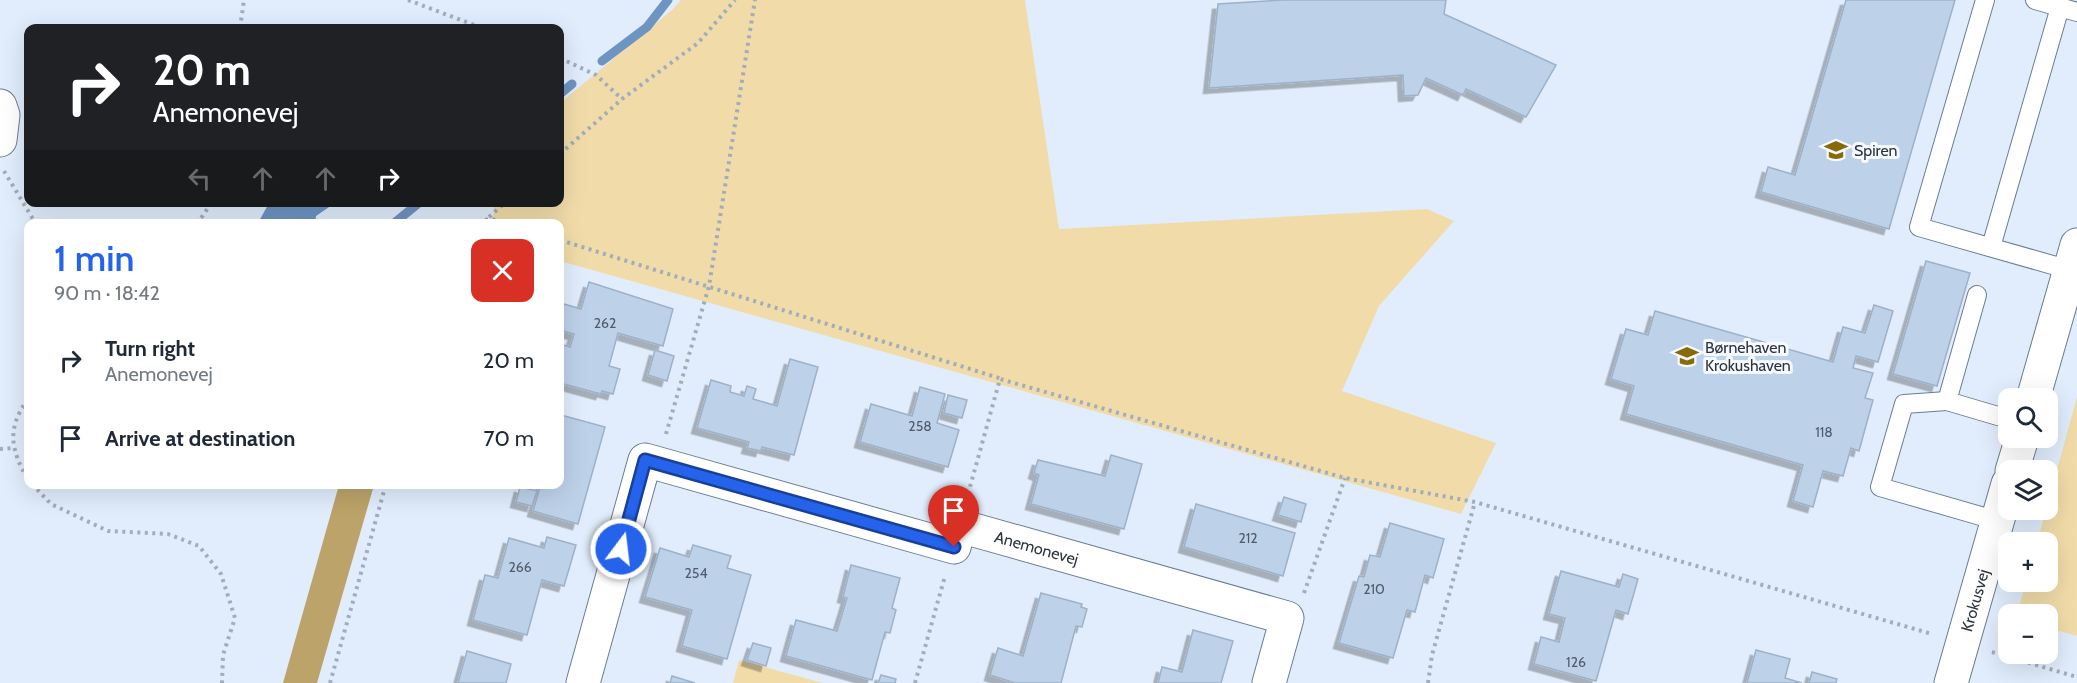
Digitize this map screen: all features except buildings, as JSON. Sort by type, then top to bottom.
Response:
[{"type":"street","points":[[0,106],[3,115],[0,140]]},
{"type":"street","points":[[2036,388],[2073,258]]},
{"type":"street","points":[[583,683],[645,460],[658,464]]},
{"type":"street","name":"Anemonevej","points":[[658,464],[1287,618]]},
{"type":"street","name":"Krokusvej","points":[[1951,683],[1998,521]]},
{"type":"street","points":[[1269,683],[1287,618]]},
{"type":"lane","points":[[1985,0],[1919,227],[1991,247],[2073,258]]},
{"type":"lane","points":[[1991,247],[2069,10],[2035,0]]},
{"type":"lane","points":[[1947,401],[1977,296]]},
{"type":"lane","points":[[1998,416],[1947,401],[1904,404],[1880,487],[1998,521]]},
{"type":"path","points":[[241,24],[244,0]]},
{"type":"path","points":[[408,0],[471,24]]},
{"type":"path","points":[[564,150],[622,99],[698,43],[735,0]]},
{"type":"path","points":[[658,464],[709,286],[755,0]]},
{"type":"path","points":[[564,60],[596,75],[622,99]]},
{"type":"path","points":[[0,165],[24,204]]},
{"type":"path","points":[[492,219],[489,218],[501,207]]},
{"type":"path","points":[[564,241],[1019,384]]},
{"type":"path","points":[[915,683],[1000,379],[1345,478],[1474,502],[2077,677]]},
{"type":"path","points":[[24,407],[12,430],[15,458],[24,473]]},
{"type":"path","points":[[0,449],[14,448]]},
{"type":"path","points":[[1287,618],[1299,608],[1345,478]]},
{"type":"path","points":[[37,489],[51,504],[108,531],[168,534],[199,546],[221,574],[235,618],[223,655],[222,683]]},
{"type":"path","points":[[330,683],[385,489]]},
{"type":"path","points":[[1428,683],[1432,655],[1474,502]]},
{"type":"shaded area","points":[[681,0],[1025,0],[1059,229],[1427,209],[1454,221],[1379,306],[1342,391],[1496,443],[1461,514],[564,262],[564,219],[493,219],[494,207],[564,207],[564,100]]},
{"type":"shaded area","points":[[2077,397],[2077,636],[2058,631],[2058,604],[2020,604],[2023,592],[2058,592],[2058,532],[2040,532],[2043,520],[2058,520],[2058,466]]},
{"type":"shaded area","points":[[338,489],[373,489],[317,683],[283,683]]},
{"type":"shaded area","points":[[739,660],[823,683],[733,683]]},
{"type":"water","points":[[267,207],[329,207],[316,216],[316,219],[260,219]]},
{"type":"waterway","points":[[602,61],[647,27],[668,0]]},
{"type":"waterway","points":[[564,91],[572,84]]},
{"type":"waterway","points":[[399,219],[414,207]]},
{"type":"place","name":"Spiren","points":[[1836,150]]},
{"type":"place","name":"Børnehaven Krokushaven","points":[[1687,356]]},
{"type":"route","points":[[621,549],[645,460],[954,547]]}]
